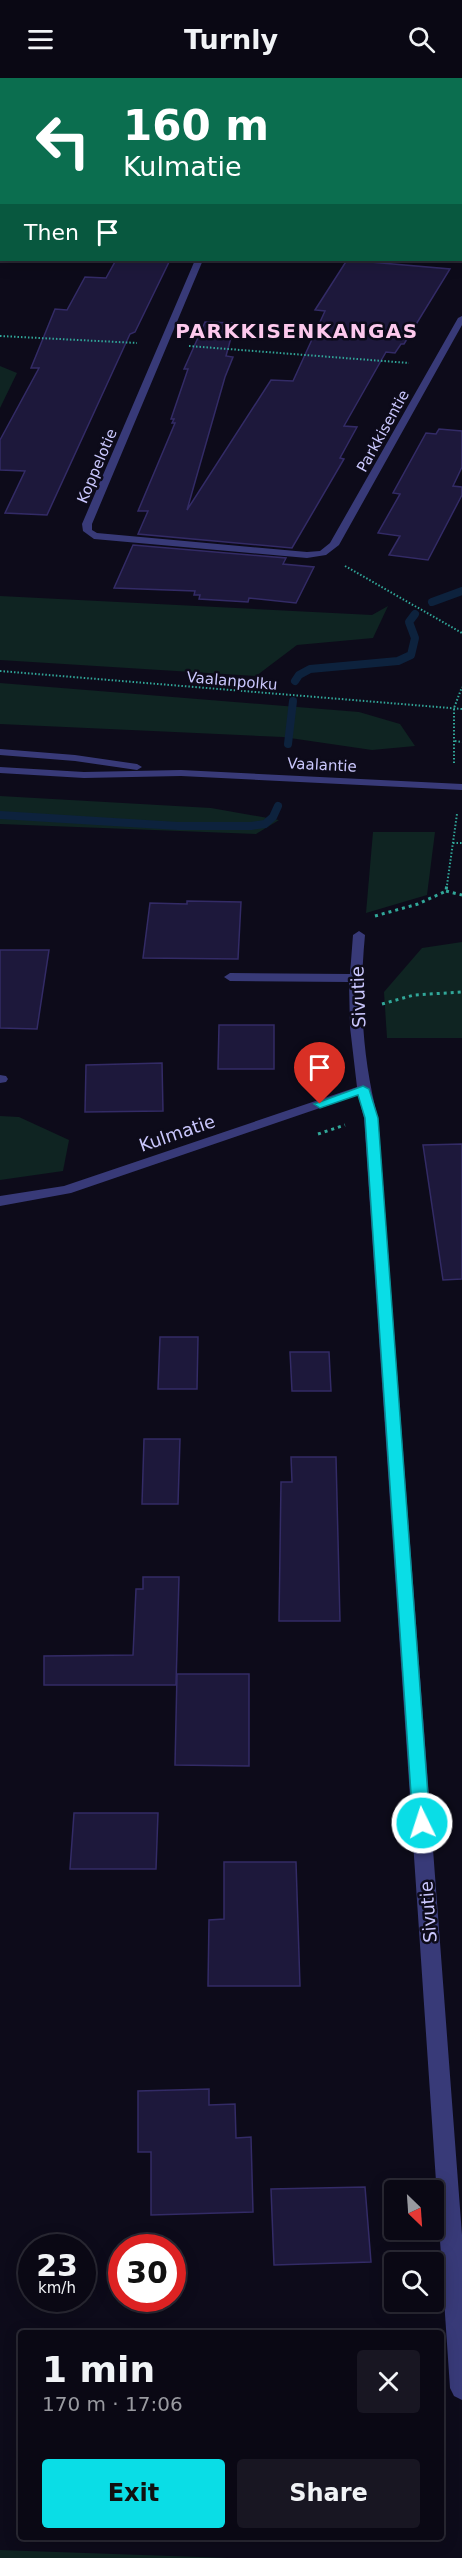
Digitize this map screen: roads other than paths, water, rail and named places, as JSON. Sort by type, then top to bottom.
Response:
[{"type":"street","name":"Koppelotie","points":[[199,261],[87,524],[88,531],[94,536],[109,539],[307,555],[323,553]]},
{"type":"street","name":"Parkkisentie","points":[[323,553],[334,545],[408,418],[462,318]]},
{"type":"street","name":"Vaalantie","points":[[0,752],[75,758],[181,773]]},
{"type":"street","name":"Vaalantie","points":[[0,770],[84,775],[181,773],[462,787]]},
{"type":"street","name":"Sivutie","points":[[359,935],[354,978],[363,1089],[371,1118],[462,2388]]},
{"type":"street","points":[[230,977],[354,978]]},
{"type":"street","name":"Kulmatie","points":[[0,1201],[66,1190],[363,1089]]},
{"type":"waterway","points":[[432,602],[462,591]]},
{"type":"waterway","points":[[295,681],[299,675],[310,669],[398,661],[411,655],[415,638],[409,622],[415,614]]},
{"type":"waterway","points":[[288,744],[293,701]]},
{"type":"waterway","points":[[0,815],[178,826],[251,826],[265,824],[273,817],[278,806]]},
{"type":"district","name":"PARKKISENKANGAS","points":[[297,331]]}]
